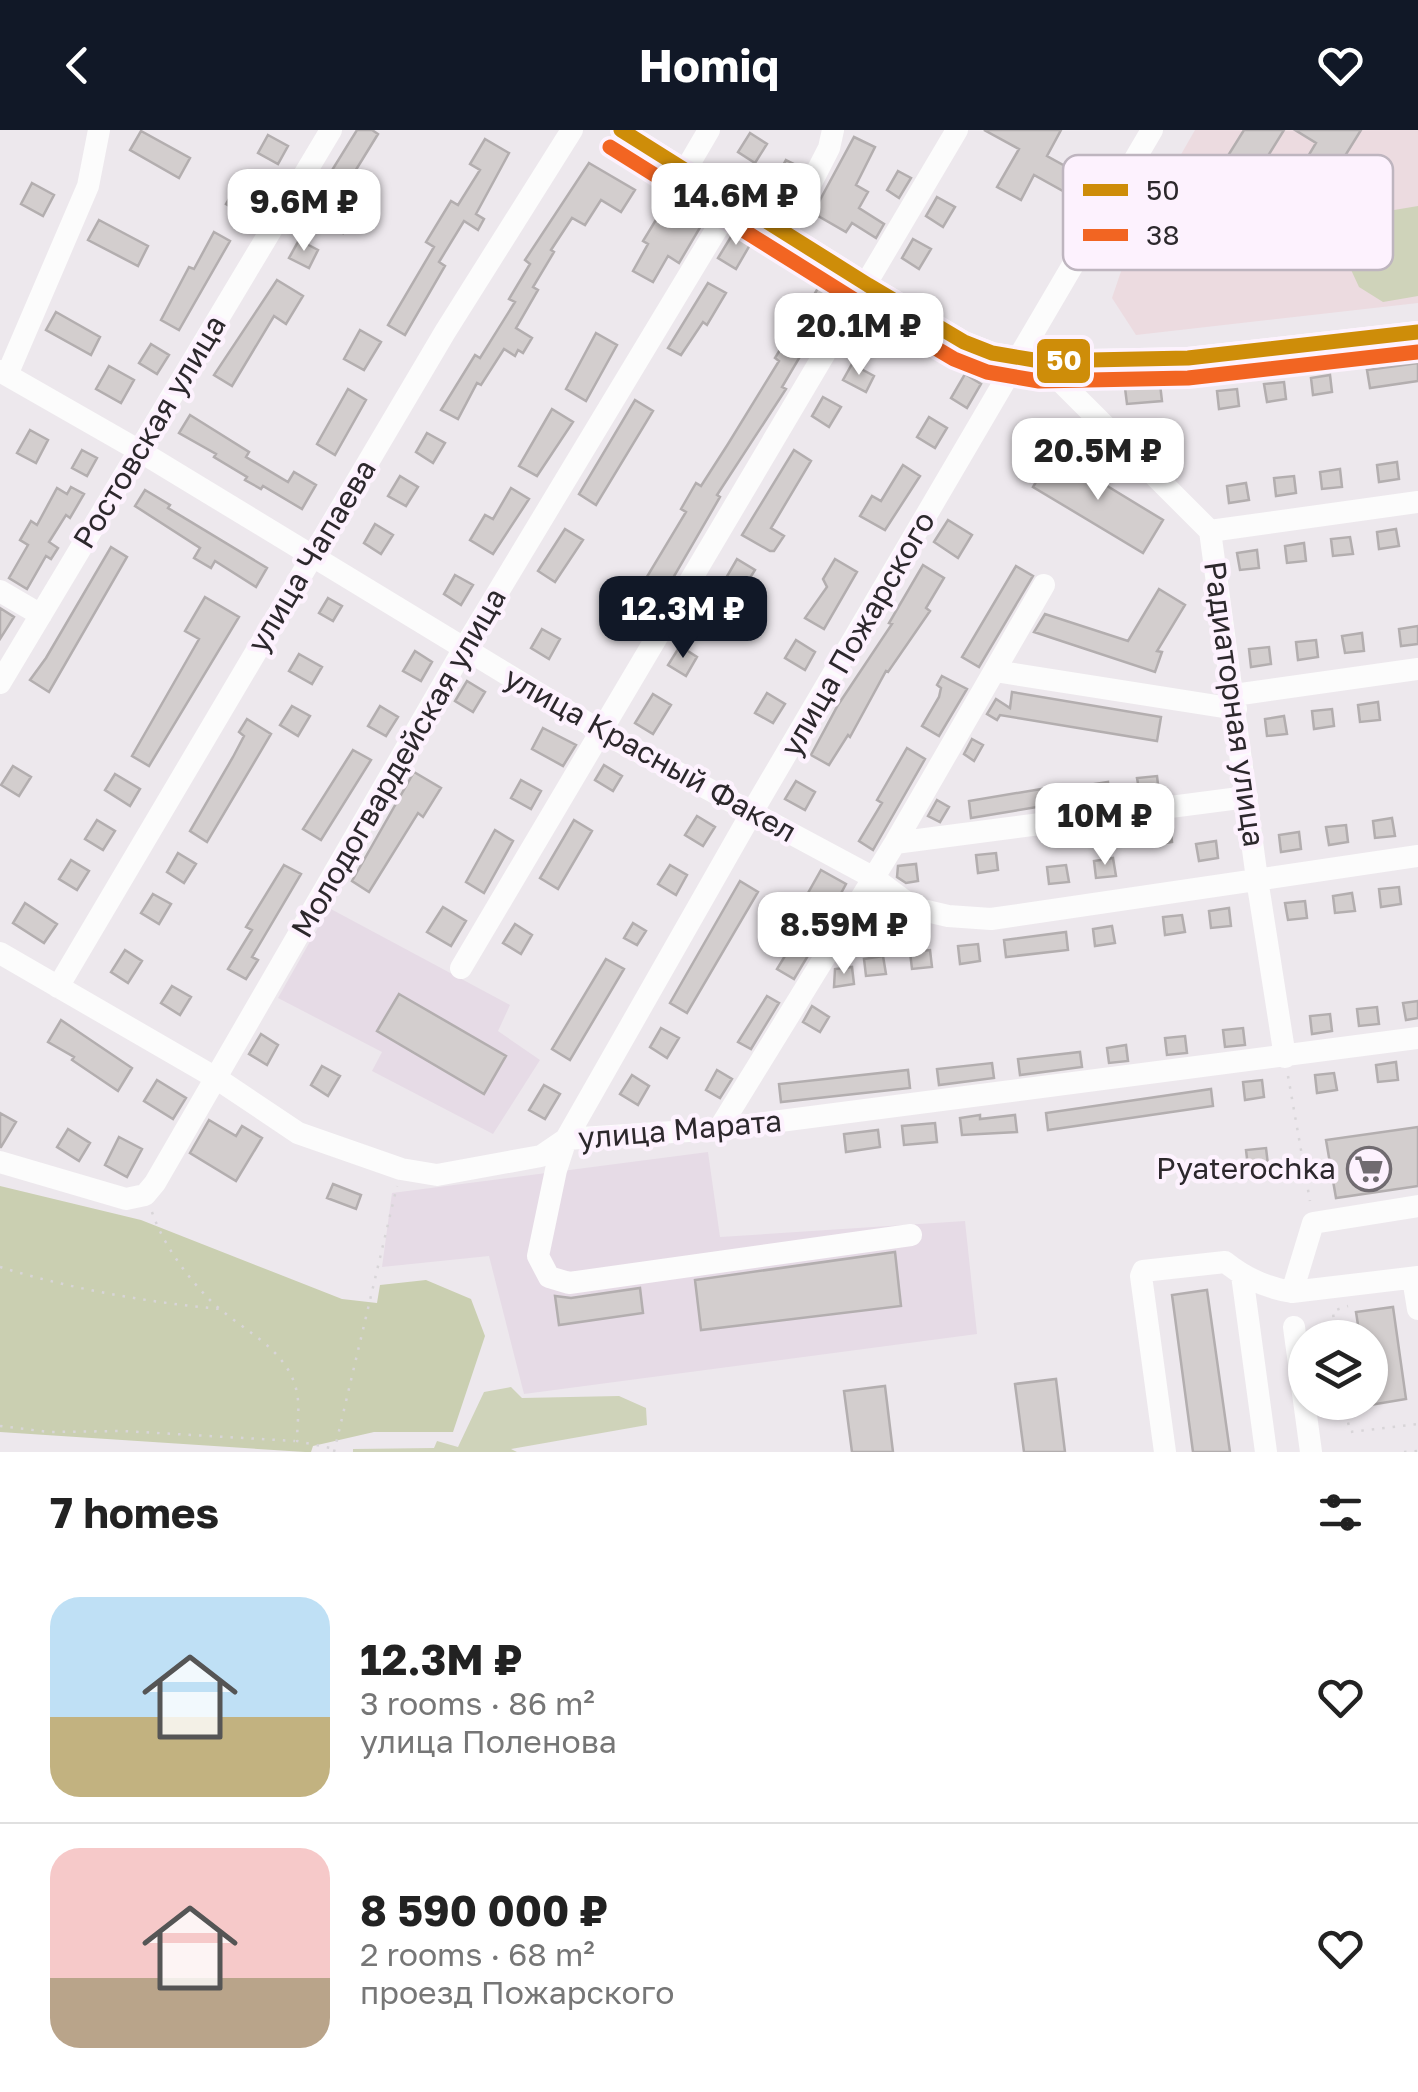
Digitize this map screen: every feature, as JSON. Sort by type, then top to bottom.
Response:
[{"type":"street","points":[[4,373],[88,186],[99,130]]},
{"type":"street","name":"Ростовская улица","points":[[0,683],[330,130]]},
{"type":"street","name":"улица Чапаева","points":[[58,987],[445,332],[572,130]]},
{"type":"street","points":[[621,130],[964,342],[1030,360],[1188,358],[1418,332]]},
{"type":"street","points":[[685,171],[709,130]]},
{"type":"street","points":[[786,234],[829,148],[833,130]]},
{"type":"street","points":[[461,968],[957,130]]},
{"type":"street","name":"улица Пожарского","points":[[1139,155],[1152,130]]},
{"type":"street","name":"Молодогвардейская улица","points":[[145,1196],[463,650],[734,202]]},
{"type":"street","name":"улица Пожарского","points":[[911,1234],[569,1283],[549,1278],[538,1256],[566,1139],[752,814],[1030,360],[1078,270]]},
{"type":"street","name":"Радиаторная улица","points":[[1030,360],[1210,531],[1284,1057]]},
{"type":"street","name":"улица Красный Факел","points":[[4,373],[602,732],[874,878],[914,908],[948,916],[991,919],[1418,856]]},
{"type":"street","points":[[1210,531],[1418,502]]},
{"type":"street","points":[[719,1129],[895,843],[1044,585]]},
{"type":"street","points":[[0,591],[41,615]]},
{"type":"street","points":[[995,671],[1235,702],[1418,669]]},
{"type":"street","points":[[895,843],[1247,797]]},
{"type":"street","name":"улица Марата","points":[[0,953],[216,1078],[298,1133],[401,1169],[437,1175],[471,1172],[541,1156],[566,1139],[719,1129],[1418,1038]]},
{"type":"street","points":[[0,1162],[126,1199],[145,1196]]},
{"type":"street","points":[[1292,1292],[1313,1222],[1418,1206]]},
{"type":"street","points":[[1165,1452],[1143,1272],[1225,1262],[1272,1290],[1292,1292],[1416,1277],[1418,1309]]},
{"type":"street","points":[[1242,1275],[1266,1452]]},
{"type":"street","points":[[1307,1420],[1311,1452]]},
{"type":"path","points":[[1284,1057],[1313,1222]]},
{"type":"path","points":[[0,1426],[49,1432],[123,1431],[297,1440],[334,1450],[401,1169]]},
{"type":"path","points":[[145,1196],[159,1234],[208,1298],[280,1358],[297,1392],[297,1440]]},
{"type":"path","points":[[0,1267],[37,1279],[165,1304],[222,1309]]},
{"type":"path","points":[[1348,1420],[1350,1432],[1418,1424]]},
{"type":"path","points":[[1404,1452],[1418,1450]]},
{"type":"shaded area","points":[[1195,130],[1418,130],[1418,303],[1136,335],[1112,298],[1122,270],[1393,270],[1393,155],[1181,155]]},
{"type":"shaded area","points":[[329,908],[510,1005],[498,1031],[540,1060],[493,1134],[372,1071],[382,1052],[278,998]]},
{"type":"shaded area","points":[[708,1152],[720,1237],[965,1221],[977,1334],[524,1394],[489,1256],[382,1267],[392,1193]]},
{"type":"green space","points":[[1418,206],[1418,296],[1383,302],[1359,287],[1351,270],[1393,270],[1393,210]]},
{"type":"green space","points":[[0,1186],[141,1220],[342,1299],[377,1303],[380,1285],[426,1280],[471,1299],[485,1336],[453,1432],[374,1432],[313,1446],[311,1452],[305,1452],[0,1432]]},
{"type":"green space","points":[[511,1387],[522,1398],[619,1396],[646,1408],[647,1425],[511,1449],[517,1452],[353,1452],[434,1448],[437,1441],[458,1447],[484,1392]]},
{"type":"building","points":[[357,130],[378,134],[346,186],[329,175]]},
{"type":"building","points":[[984,130],[1061,130],[1047,156],[1063,165],[1063,191],[1034,175],[1021,200],[997,187],[1019,149]]},
{"type":"building","points":[[1244,130],[1284,130],[1268,155],[1228,155]]},
{"type":"building","points":[[1295,130],[1361,130],[1346,155],[1309,155],[1316,143]]},
{"type":"building","points":[[141,131],[190,158],[179,178],[130,150]]},
{"type":"building","points":[[750,133],[767,144],[755,163],[738,152]]},
{"type":"building","points":[[268,135],[288,146],[278,164],[258,153]]},
{"type":"building","points":[[854,137],[875,147],[856,185],[868,192],[859,208],[884,224],[876,238],[852,223],[846,232],[813,213]]},
{"type":"building","points":[[485,139],[509,153],[476,214],[484,219],[478,230],[464,221],[439,262],[445,266],[405,335],[388,325],[434,247],[426,242],[451,201],[458,205],[480,170],[470,164]]},
{"type":"building","points":[[786,160],[802,168],[792,187],[776,178]]},
{"type":"building","points":[[589,163],[635,190],[621,212],[601,200],[585,225],[572,218],[551,250],[554,252],[533,287],[538,290],[516,328],[532,338],[523,353],[518,350],[515,356],[504,349],[481,385],[477,383],[458,419],[441,410],[475,355],[480,358],[515,302],[509,299],[530,264],[525,260]]},
{"type":"building","points":[[898,171],[911,178],[899,198],[887,190]]},
{"type":"building","points":[[32,183],[54,195],[43,216],[21,204]]},
{"type":"building","points":[[236,187],[255,198],[245,215],[226,204]]},
{"type":"building","points":[[937,197],[955,207],[943,227],[926,216]]},
{"type":"building","points":[[668,200],[685,210],[689,203],[708,214],[679,263],[668,256],[653,282],[633,271],[648,244],[643,241]]},
{"type":"building","points":[[337,203],[355,214],[343,233],[326,222]]},
{"type":"building","points":[[99,220],[148,246],[138,266],[88,240]]},
{"type":"building","points":[[737,227],[754,238],[736,269],[718,258]]},
{"type":"building","points":[[214,232],[230,241],[179,330],[161,320],[189,267],[194,269]]},
{"type":"building","points":[[913,239],[931,249],[919,269],[902,258]]},
{"type":"building","points":[[299,240],[318,250],[309,268],[289,258]]},
{"type":"building","points":[[277,280],[303,296],[286,324],[274,316],[232,386],[214,375]]},
{"type":"building","points":[[708,283],[726,293],[707,325],[703,322],[681,355],[668,348]]},
{"type":"building","points":[[818,288],[836,299],[825,318],[807,307]]},
{"type":"building","points":[[56,312],[100,337],[91,355],[46,330]]},
{"type":"building","points":[[871,315],[888,325],[877,345],[859,334]]},
{"type":"building","points":[[794,327],[811,338],[782,387],[786,389],[717,495],[720,497],[662,597],[642,585],[686,512],[681,509],[696,483],[701,486],[728,444],[779,361],[775,358]]},
{"type":"building","points":[[360,330],[381,342],[364,370],[344,359]]},
{"type":"building","points":[[596,333],[617,345],[586,401],[566,389]]},
{"type":"building","points":[[151,344],[169,355],[157,374],[139,363]]},
{"type":"building","points":[[1418,363],[1418,381],[1370,388],[1367,370]]},
{"type":"building","points":[[852,364],[874,376],[866,392],[843,380]]},
{"type":"building","points":[[109,366],[134,380],[121,403],[96,389]]},
{"type":"building","points":[[965,374],[981,384],[967,408],[951,398]]},
{"type":"building","points":[[1330,375],[1332,392],[1313,395],[1311,378]]},
{"type":"building","points":[[1284,382],[1286,399],[1267,402],[1264,384]]},
{"type":"building","points":[[1160,384],[1162,401],[1127,404],[1125,388]]},
{"type":"building","points":[[348,389],[366,400],[335,455],[317,444]]},
{"type":"building","points":[[1237,389],[1239,406],[1219,409],[1217,391]]},
{"type":"building","points":[[823,397],[841,407],[829,427],[812,416]]},
{"type":"building","points":[[635,400],[653,411],[596,505],[579,494]]},
{"type":"building","points":[[552,409],[573,422],[537,476],[519,466]]},
{"type":"building","points":[[190,415],[249,452],[246,457],[288,482],[294,472],[316,485],[302,509],[245,480],[247,477],[214,457],[216,454],[179,433]]},
{"type":"building","points":[[929,417],[947,428],[935,448],[917,437]]},
{"type":"building","points":[[30,430],[48,440],[36,463],[17,453]]},
{"type":"building","points":[[427,433],[445,443],[433,463],[416,452]]},
{"type":"building","points":[[82,450],[97,458],[87,476],[72,468]]},
{"type":"building","points":[[794,450],[811,461],[771,528],[784,536],[770,551],[742,535]]},
{"type":"building","points":[[1053,453],[1163,520],[1143,553],[1033,487]]},
{"type":"building","points":[[1397,462],[1399,479],[1379,482],[1377,465]]},
{"type":"building","points":[[903,465],[920,476],[885,530],[860,516],[872,496],[881,501]]},
{"type":"building","points":[[1340,469],[1342,487],[1322,489],[1320,472]]},
{"type":"building","points":[[400,476],[418,487],[406,506],[388,496]]},
{"type":"building","points":[[1294,476],[1296,493],[1276,496],[1274,478]]},
{"type":"building","points":[[1246,483],[1249,500],[1229,503],[1227,486]]},
{"type":"building","points":[[71,487],[84,494],[49,542],[58,548],[51,559],[46,556],[27,589],[9,578],[28,545],[20,540],[31,521],[37,525],[57,488],[67,494]]},
{"type":"building","points":[[511,488],[529,499],[493,554],[470,540],[485,515],[493,519]]},
{"type":"building","points":[[145,490],[267,568],[256,587],[215,561],[211,568],[194,558],[200,548],[135,506]]},
{"type":"building","points":[[948,520],[972,535],[958,558],[934,542]]},
{"type":"building","points":[[375,524],[393,535],[381,554],[364,543]]},
{"type":"building","points":[[565,529],[583,540],[555,582],[538,571]]},
{"type":"building","points":[[1396,529],[1399,546],[1379,549],[1377,532]]},
{"type":"building","points":[[1350,537],[1353,554],[1333,556],[1331,539]]},
{"type":"building","points":[[1304,543],[1306,561],[1287,563],[1285,546]]},
{"type":"building","points":[[111,547],[127,557],[49,692],[30,680]]},
{"type":"building","points":[[1257,550],[1259,568],[1240,570],[1237,553]]},
{"type":"building","points":[[737,559],[755,570],[743,589],[726,578]]},
{"type":"building","points":[[835,559],[857,572],[824,629],[805,618],[827,587],[823,579]]},
{"type":"building","points":[[923,565],[944,578],[926,608],[930,611],[886,671],[850,737],[829,765],[811,755],[838,705],[892,624],[889,623]]},
{"type":"building","points":[[1016,566],[1033,576],[979,667],[962,657]]},
{"type":"building","points":[[455,575],[473,585],[461,605],[444,594]]},
{"type":"building","points":[[1159,589],[1185,605],[1157,651],[1162,652],[1155,672],[1034,632],[1045,614],[1128,641]]},
{"type":"building","points":[[205,597],[239,617],[149,766],[132,756],[199,639],[185,631]]},
{"type":"building","points":[[709,597],[726,607],[715,627],[697,616]]},
{"type":"building","points":[[328,598],[342,606],[333,621],[319,613]]},
{"type":"building","points":[[0,608],[14,617],[0,639]]},
{"type":"building","points":[[1418,626],[1418,644],[1401,646],[1399,629]]},
{"type":"building","points":[[542,629],[560,639],[549,659],[531,648]]},
{"type":"building","points":[[1362,633],[1364,651],[1345,653],[1342,636]]},
{"type":"building","points":[[796,640],[815,652],[805,670],[785,658]]},
{"type":"building","points":[[1316,640],[1318,657],[1298,660],[1296,642]]},
{"type":"building","points":[[680,646],[697,657],[686,676],[668,665]]},
{"type":"building","points":[[1269,647],[1271,664],[1251,667],[1249,649]]},
{"type":"building","points":[[415,651],[432,662],[421,681],[403,671]]},
{"type":"building","points":[[299,654],[322,667],[312,684],[289,671]]},
{"type":"building","points":[[942,676],[967,689],[939,736],[922,726],[939,697],[941,688],[937,685]]},
{"type":"building","points":[[467,681],[485,692],[473,712],[455,701]]},
{"type":"building","points":[[1012,692],[1161,717],[1157,741],[1000,715],[997,720],[987,714],[996,699],[1010,708]]},
{"type":"building","points":[[767,693],[785,704],[773,723],[755,713]]},
{"type":"building","points":[[653,694],[671,705],[653,734],[635,723]]},
{"type":"building","points":[[1378,702],[1380,720],[1360,722],[1358,705]]},
{"type":"building","points":[[292,706],[310,716],[298,736],[280,725]]},
{"type":"building","points":[[380,706],[398,717],[386,736],[368,726]]},
{"type":"building","points":[[1332,709],[1334,726],[1314,729],[1312,711]]},
{"type":"building","points":[[1284,716],[1287,734],[1267,736],[1265,719]]},
{"type":"building","points":[[247,719],[271,734],[207,842],[190,831],[244,736],[239,732]]},
{"type":"building","points":[[543,728],[576,745],[563,766],[532,749]]},
{"type":"building","points":[[972,739],[983,745],[974,761],[964,754]]},
{"type":"building","points":[[907,748],[925,759],[873,850],[859,841],[882,803],[877,800]]},
{"type":"building","points":[[353,750],[371,760],[321,840],[303,829]]},
{"type":"building","points":[[604,765],[622,776],[613,791],[595,780]]},
{"type":"building","points":[[13,766],[31,777],[19,796],[1,785]]},
{"type":"building","points":[[414,772],[441,788],[423,817],[418,813],[369,892],[352,881]]},
{"type":"building","points":[[115,774],[140,789],[130,806],[105,790]]},
{"type":"building","points":[[1157,776],[1159,793],[1140,795],[1137,778]]},
{"type":"building","points":[[521,780],[541,791],[531,809],[511,798]]},
{"type":"building","points":[[796,781],[815,792],[805,810],[785,799]]},
{"type":"building","points":[[1108,782],[1110,799],[1090,802],[1088,785]]},
{"type":"building","points":[[1065,785],[1067,802],[971,818],[969,801]]},
{"type":"building","points":[[937,800],[949,807],[940,822],[928,816]]},
{"type":"building","points":[[697,816],[715,827],[703,846],[685,835]]},
{"type":"building","points":[[1392,818],[1395,836],[1375,838],[1373,821]]},
{"type":"building","points":[[97,820],[115,831],[103,850],[85,839]]},
{"type":"building","points":[[574,820],[592,831],[558,889],[540,878]]},
{"type":"building","points":[[1170,825],[1172,842],[1153,845],[1150,827]]},
{"type":"building","points":[[1346,825],[1348,842],[1329,845],[1326,827]]},
{"type":"building","points":[[495,830],[513,841],[484,893],[466,882]]},
{"type":"building","points":[[1299,832],[1301,849],[1281,852],[1279,835]]},
{"type":"building","points":[[1216,841],[1218,858],[1199,861],[1196,844]]},
{"type":"building","points":[[178,853],[196,864],[184,883],[167,872]]},
{"type":"building","points":[[996,853],[998,870],[978,873],[976,855]]},
{"type":"building","points":[[1113,858],[1116,876],[1096,878],[1094,861]]},
{"type":"building","points":[[71,860],[89,871],[77,890],[59,879]]},
{"type":"building","points":[[916,864],[918,881],[906,883],[897,877],[898,866]]},
{"type":"building","points":[[284,865],[301,874],[252,957],[258,960],[246,979],[228,969],[252,930],[246,927]]},
{"type":"building","points":[[670,865],[687,875],[676,895],[658,884]]},
{"type":"building","points":[[1066,865],[1069,882],[1049,884],[1047,867]]},
{"type":"building","points":[[821,870],[846,884],[794,979],[777,969],[819,900],[808,893]]},
{"type":"building","points":[[740,881],[758,892],[687,1013],[670,1003]]},
{"type":"building","points":[[1399,887],[1401,904],[1381,907],[1379,889]]},
{"type":"building","points":[[1352,893],[1355,911],[1335,913],[1333,896]]},
{"type":"building","points":[[153,894],[171,904],[159,924],[141,913]]},
{"type":"building","points":[[1305,901],[1307,918],[1288,920],[1285,903]]},
{"type":"building","points":[[25,903],[57,924],[44,943],[13,923]]},
{"type":"building","points":[[443,907],[466,921],[451,946],[427,932]]},
{"type":"building","points":[[1229,908],[1231,926],[1211,928],[1209,911]]},
{"type":"building","points":[[1182,915],[1185,932],[1165,935],[1163,917]]},
{"type":"building","points":[[633,923],[646,931],[637,945],[624,938]]},
{"type":"building","points":[[515,924],[532,935],[521,954],[503,943]]},
{"type":"building","points":[[1112,926],[1115,943],[1095,946],[1093,929]]},
{"type":"building","points":[[1066,932],[1068,950],[1006,957],[1004,940]]},
{"type":"building","points":[[978,944],[980,961],[960,964],[958,946]]},
{"type":"building","points":[[125,950],[142,961],[128,983],[111,972]]},
{"type":"building","points":[[930,950],[932,967],[912,969],[910,952]]},
{"type":"building","points":[[883,956],[886,974],[866,976],[864,959]]},
{"type":"building","points":[[606,959],[624,969],[570,1060],[552,1049]]},
{"type":"building","points":[[852,967],[854,984],[834,987],[835,969]]},
{"type":"building","points":[[172,986],[191,997],[180,1015],[161,1003]]},
{"type":"building","points":[[399,994],[506,1056],[484,1094],[377,1031]]},
{"type":"building","points":[[767,996],[779,1003],[751,1049],[738,1042]]},
{"type":"building","points":[[1418,1001],[1418,1018],[1406,1020],[1403,1003]]},
{"type":"building","points":[[812,1006],[829,1017],[820,1032],[803,1022]]},
{"type":"building","points":[[1377,1007],[1379,1024],[1359,1026],[1357,1009]]},
{"type":"building","points":[[1330,1014],[1332,1031],[1312,1034],[1310,1016]]},
{"type":"building","points":[[61,1020],[132,1068],[118,1091],[48,1042]]},
{"type":"building","points":[[661,1028],[679,1038],[667,1058],[650,1047]]},
{"type":"building","points":[[1243,1028],[1245,1045],[1225,1047],[1223,1030]]},
{"type":"building","points":[[261,1034],[278,1045],[267,1065],[249,1054]]},
{"type":"building","points":[[1185,1036],[1187,1053],[1167,1055],[1165,1038]]},
{"type":"building","points":[[1126,1045],[1128,1061],[1109,1063],[1107,1048]]},
{"type":"building","points":[[1080,1052],[1082,1067],[1020,1075],[1018,1059]]},
{"type":"building","points":[[1396,1062],[1398,1080],[1378,1082],[1376,1065]]},
{"type":"building","points":[[992,1063],[994,1078],[939,1085],[937,1069]]},
{"type":"building","points":[[322,1066],[340,1076],[328,1096],[311,1085]]},
{"type":"building","points":[[717,1070],[732,1079],[720,1098],[706,1090]]},
{"type":"building","points":[[908,1070],[910,1088],[781,1102],[779,1084]]},
{"type":"building","points":[[1334,1073],[1337,1090],[1317,1093],[1315,1075]]},
{"type":"building","points":[[632,1075],[649,1086],[638,1105],[620,1094]]},
{"type":"building","points":[[157,1080],[186,1098],[173,1119],[144,1101]]},
{"type":"building","points":[[1262,1080],[1264,1097],[1245,1100],[1243,1082]]},
{"type":"building","points":[[544,1085],[560,1094],[545,1119],[529,1110]]},
{"type":"building","points":[[1211,1089],[1213,1106],[1048,1130],[1046,1113]]},
{"type":"building","points":[[0,1113],[16,1122],[1,1147],[0,1147]]},
{"type":"building","points":[[980,1115],[980,1119],[1015,1115],[1017,1132],[962,1135],[960,1118]]},
{"type":"building","points":[[209,1120],[236,1136],[242,1126],[262,1138],[236,1181],[190,1153]]},
{"type":"building","points":[[935,1123],[937,1142],[904,1145],[902,1126]]},
{"type":"building","points":[[1418,1127],[1418,1186],[1336,1198],[1326,1140]]},
{"type":"building","points":[[68,1129],[90,1143],[79,1161],[57,1147]]},
{"type":"building","points":[[878,1130],[880,1147],[846,1152],[844,1134]]},
{"type":"building","points":[[119,1137],[142,1149],[127,1177],[105,1165]]},
{"type":"building","points":[[1266,1148],[1268,1165],[1248,1167],[1246,1150]]},
{"type":"building","points":[[333,1184],[361,1195],[356,1209],[327,1198]]},
{"type":"building","points":[[895,1252],[901,1306],[701,1330],[695,1280]]},
{"type":"building","points":[[640,1288],[643,1313],[559,1325],[555,1296],[571,1298]]},
{"type":"building","points":[[1207,1290],[1230,1452],[1193,1452],[1172,1295]]},
{"type":"building","points":[[1393,1307],[1406,1399],[1388,1402],[1388,1320],[1357,1320],[1356,1312]]},
{"type":"building","points":[[1056,1379],[1065,1452],[1024,1452],[1015,1384]]},
{"type":"building","points":[[885,1386],[893,1452],[852,1452],[844,1391]]},
{"type":"transit line","name":"50","points":[[621,130],[868,285],[964,342],[992,353],[1040,361],[1188,358],[1418,332]]},
{"type":"transit line","name":"38","points":[[610,147],[858,302],[954,359],[987,372],[1039,381],[1188,378],[1418,352]]},
{"type":"place","name":"Pyaterochka","points":[[1369,1169]]}]
